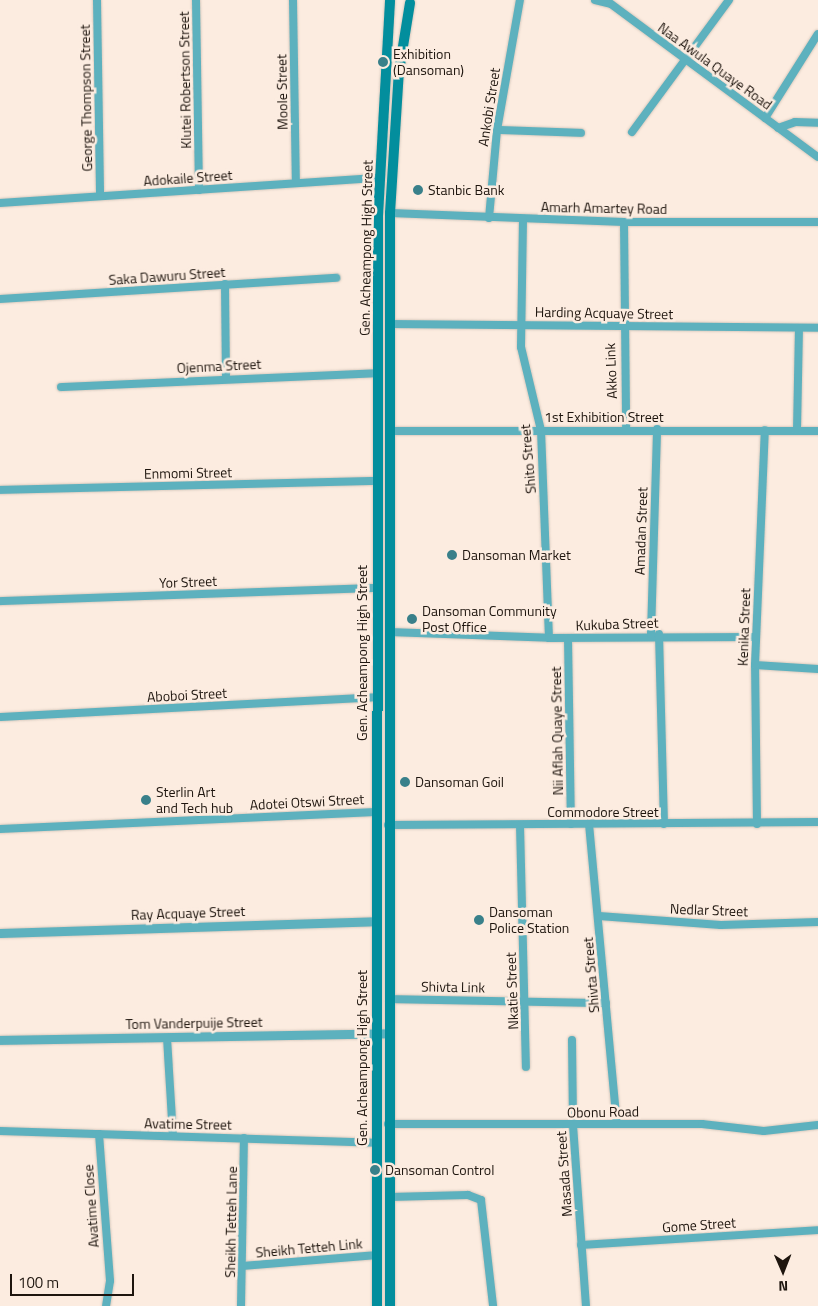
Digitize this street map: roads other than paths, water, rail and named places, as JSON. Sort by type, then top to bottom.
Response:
[{"type":"main road","points":[[380,0],[389,20]]},
{"type":"main road","points":[[389,0],[412,1]]},
{"type":"main road","name":"Gen. Acheampong High Street","points":[[377,1306],[376,588],[379,178],[389,0]]},
{"type":"main road","name":"Gen. Acheampong High Street","points":[[390,1306],[388,825],[390,213],[399,71],[412,1]]},
{"type":"street","name":"George Thompson Street","points":[[97,0],[100,196]]},
{"type":"street","name":"Klutei Robertson Street","points":[[196,0],[199,190]]},
{"type":"street","name":"Moole Street","points":[[293,0],[296,183]]},
{"type":"street","name":"Ankobi Street","points":[[489,218],[497,130],[520,0]]},
{"type":"street","name":"Naa Awula Quaye Road","points":[[595,0],[612,2],[685,60],[818,158]]},
{"type":"street","points":[[632,132],[729,0]]},
{"type":"street","points":[[765,118],[818,34]]},
{"type":"street","points":[[778,128],[795,122],[818,123]]},
{"type":"street","points":[[497,130],[581,134]]},
{"type":"street","name":"Adokaile Street","points":[[0,203],[379,178]]},
{"type":"street","name":"Amarh Amartey Road","points":[[390,213],[624,222],[818,222]]},
{"type":"street","name":"Shito Street","points":[[523,219],[520,324],[541,430],[549,638]]},
{"type":"street","name":"Akko Link","points":[[624,222],[622,326],[626,429]]},
{"type":"street","name":"Saka Dawuru Street","points":[[0,299],[336,278]]},
{"type":"street","points":[[225,284],[226,378]]},
{"type":"street","name":"Harding Acquaye Street","points":[[390,324],[818,328]]},
{"type":"street","points":[[797,430],[799,328]]},
{"type":"street","name":"Ojenma Street","points":[[60,386],[378,373]]},
{"type":"street","name":"1st Exhibition Street","points":[[390,431],[626,429],[818,431]]},
{"type":"street","name":"Amadan Street","points":[[657,429],[655,634],[664,824]]},
{"type":"street","name":"Kenika Street","points":[[757,824],[756,637],[765,430]]},
{"type":"street","name":"Enmomi Street","points":[[0,490],[377,481]]},
{"type":"street","name":"Yor Street","points":[[0,601],[376,588]]},
{"type":"street","name":"Kukuba Street","points":[[389,632],[549,638],[655,634],[756,637]]},
{"type":"street","name":"Nii Aflah Quaye Street","points":[[568,638],[571,824]]},
{"type":"street","points":[[756,665],[818,670]]},
{"type":"street","name":"Aboboi Street","points":[[0,717],[376,697]]},
{"type":"street","name":"Adotei Otswi Street","points":[[0,829],[376,812]]},
{"type":"street","name":"Commodore Street","points":[[388,825],[757,824],[818,822]]},
{"type":"street","name":"Shivta Street","points":[[590,824],[617,1124]]},
{"type":"street","name":"Nkatie Street","points":[[520,825],[526,1067]]},
{"type":"street","name":"Nedlar Street","points":[[599,916],[721,925],[818,922]]},
{"type":"street","name":"Ray Acquaye Street","points":[[0,933],[376,921]]},
{"type":"street","name":"Shivta Link","points":[[389,999],[606,1003]]},
{"type":"street","name":"Tom Vanderpuije Street","points":[[0,1040],[388,1033]]},
{"type":"street","points":[[167,1038],[173,1136]]},
{"type":"street","name":"Masada Street","points":[[572,1040],[573,1125],[586,1306]]},
{"type":"street","name":"Obonu Road","points":[[388,1124],[702,1124],[764,1130],[818,1125]]},
{"type":"street","name":"Avatime Street","points":[[0,1131],[376,1143]]},
{"type":"street","name":"Avatime Close","points":[[98,1134],[110,1281],[106,1306]]},
{"type":"street","name":"Sheikh Tetteh Lane","points":[[241,1306],[244,1138]]},
{"type":"street","points":[[389,1197],[468,1195],[481,1200],[493,1306]]},
{"type":"street","name":"Gome Street","points":[[581,1245],[818,1230]]},
{"type":"street","name":"Sheikh Tetteh Link","points":[[243,1266],[377,1255]]},
{"type":"place","name":"Exhibition (Dansoman)","points":[[383,62]]},
{"type":"place","name":"Stanbic Bank","points":[[418,190]]},
{"type":"place","name":"Dansoman Market","points":[[452,555]]},
{"type":"place","name":"Dansoman Community Post Office","points":[[412,619]]},
{"type":"place","name":"Dansoman Goil","points":[[405,782]]},
{"type":"place","name":"Sterlin Art and Tech hub","points":[[146,800]]},
{"type":"place","name":"Dansoman Police Station","points":[[479,920]]},
{"type":"place","name":"Dansoman Control","points":[[375,1170]]}]
